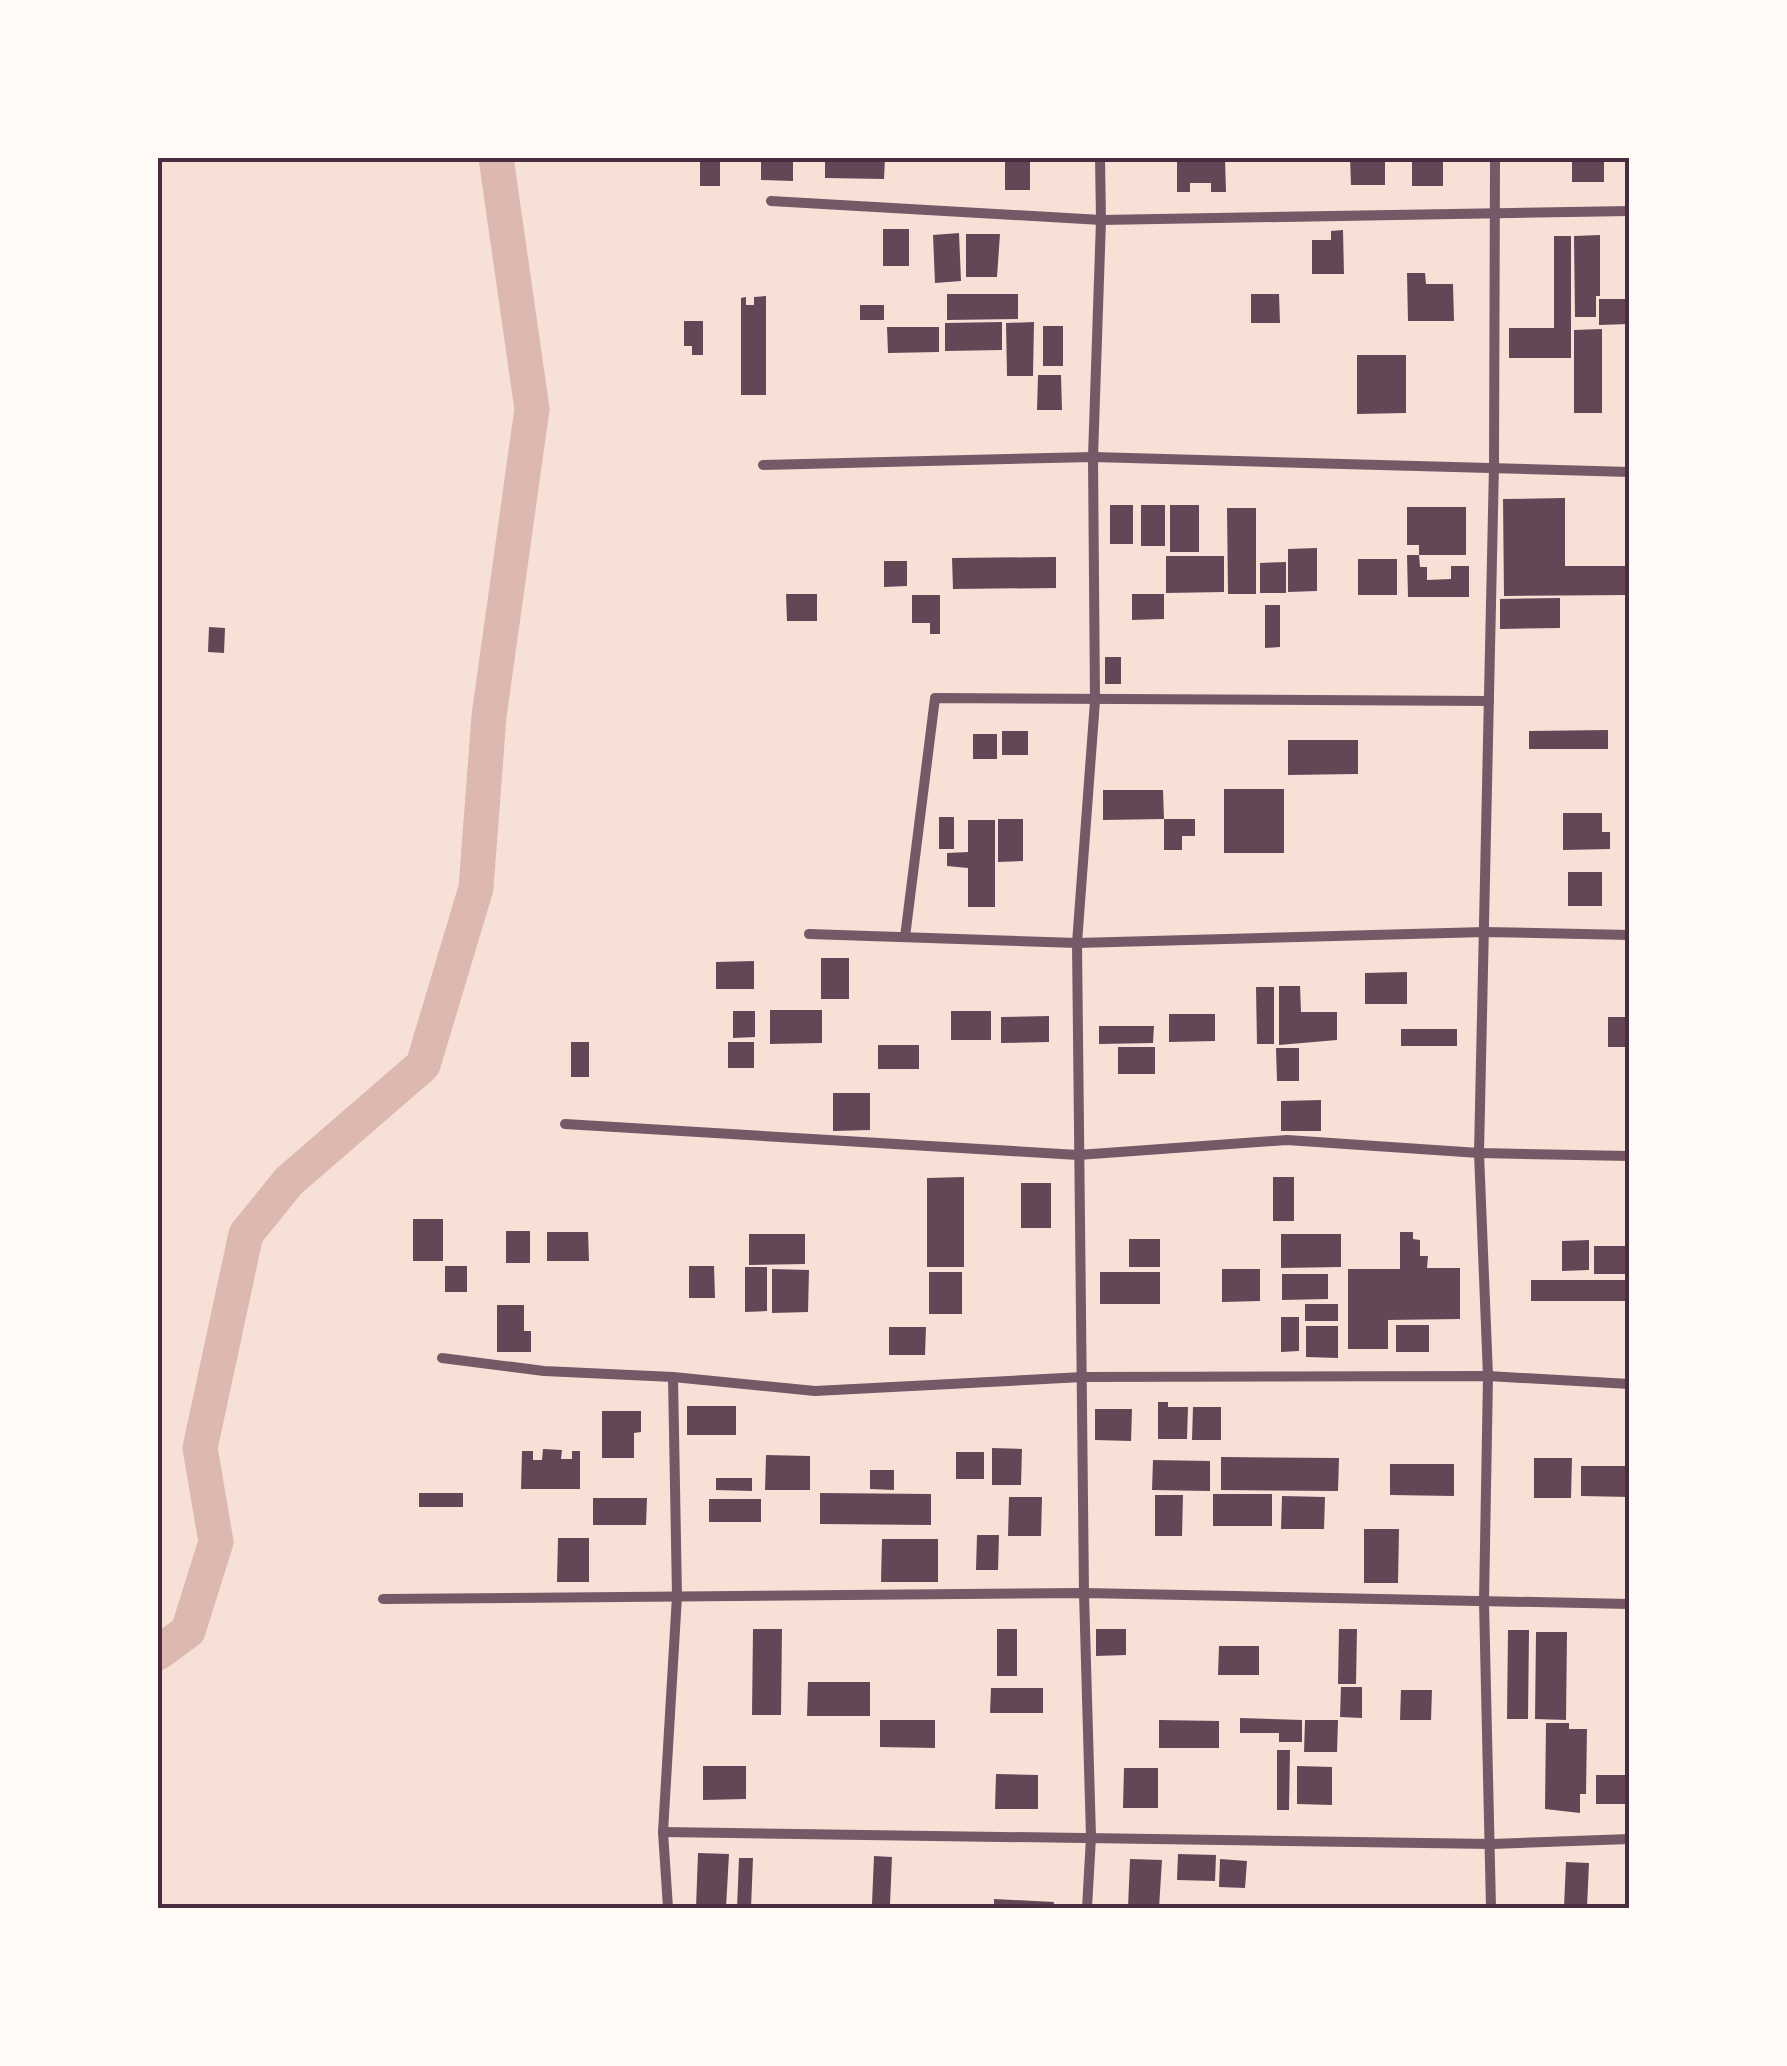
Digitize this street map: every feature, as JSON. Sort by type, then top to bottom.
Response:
[{"type":"street","points":[[1087,1908],[1091,1837],[1076,944],[1095,701],[1093,457],[1100,158]]},
{"type":"street","points":[[1492,1908],[1484,1602],[1488,1376],[1479,1153],[1494,466],[1494,158]]},
{"type":"street","points":[[771,201],[1101,220],[1630,211]]},
{"type":"street","points":[[764,465],[1093,457],[1630,472]]},
{"type":"street","points":[[905,938],[935,698],[1489,701]]},
{"type":"street","points":[[809,934],[1076,944],[1485,932],[1629,935],[1630,928]]},
{"type":"street","points":[[565,1124],[1078,1155],[1287,1140],[1479,1153],[1630,1156]]},
{"type":"street","points":[[442,1358],[544,1371],[673,1377],[814,1391],[1083,1377],[1488,1376],[1630,1384]]},
{"type":"street","points":[[668,1908],[663,1832],[678,1596],[673,1377]]},
{"type":"street","points":[[383,1598],[1084,1594],[1630,1604]]},
{"type":"street","points":[[663,1832],[1492,1844],[1630,1840]]},
{"type":"building","points":[[700,158],[720,158],[720,186],[700,186]]},
{"type":"building","points":[[761,158],[793,158],[793,181],[761,180]]},
{"type":"building","points":[[825,158],[885,158],[884,179],[825,178]]},
{"type":"building","points":[[1005,158],[1030,158],[1030,190],[1005,190]]},
{"type":"building","points":[[1177,158],[1225,158],[1226,192],[1211,192],[1211,183],[1190,183],[1190,192],[1177,192]]},
{"type":"building","points":[[1350,158],[1385,158],[1385,185],[1351,185]]},
{"type":"building","points":[[1412,158],[1443,158],[1443,186],[1412,186]]},
{"type":"building","points":[[1572,158],[1604,158],[1604,182],[1572,182]]},
{"type":"building","points":[[883,229],[909,229],[909,266],[883,266]]},
{"type":"building","points":[[1343,230],[1344,274],[1312,274],[1312,240],[1331,240],[1331,231]]},
{"type":"building","points":[[959,233],[961,281],[935,283],[933,235]]},
{"type":"building","points":[[966,234],[1000,234],[997,277],[966,277]]},
{"type":"building","points":[[1600,235],[1596,317],[1575,317],[1574,236]]},
{"type":"building","points":[[1554,236],[1571,236],[1571,358],[1509,358],[1509,328],[1554,328]]},
{"type":"building","points":[[1407,273],[1425,273],[1426,284],[1453,284],[1454,321],[1408,321]]},
{"type":"building","points":[[947,294],[1018,294],[1018,319],[947,320]]},
{"type":"building","points":[[1251,294],[1279,294],[1280,323],[1251,323]]},
{"type":"building","points":[[766,296],[766,395],[741,395],[741,298],[746,297],[746,305],[754,305],[754,297]]},
{"type":"building","points":[[1599,299],[1630,299],[1630,324],[1599,325]]},
{"type":"building","points":[[860,305],[884,305],[884,320],[860,320]]},
{"type":"building","points":[[684,321],[703,321],[703,355],[692,355],[692,346],[684,346]]},
{"type":"building","points":[[1002,322],[1002,350],[945,351],[945,323]]},
{"type":"building","points":[[1034,322],[1033,376],[1007,376],[1006,323]]},
{"type":"building","points":[[1043,326],[1063,326],[1063,366],[1043,366]]},
{"type":"building","points":[[887,327],[939,327],[939,352],[888,353]]},
{"type":"building","points":[[1602,329],[1602,413],[1574,413],[1574,330]]},
{"type":"building","points":[[1357,355],[1406,355],[1406,413],[1357,414]]},
{"type":"building","points":[[1038,375],[1061,375],[1062,410],[1037,410]]},
{"type":"building","points":[[1565,498],[1565,566],[1627,566],[1628,595],[1504,596],[1503,499]]},
{"type":"building","points":[[1110,505],[1133,505],[1133,544],[1110,544]]},
{"type":"building","points":[[1141,505],[1165,505],[1165,546],[1141,546]]},
{"type":"building","points":[[1170,505],[1199,505],[1199,552],[1170,552]]},
{"type":"building","points":[[1407,507],[1466,507],[1466,555],[1419,555],[1419,545],[1407,545]]},
{"type":"building","points":[[1227,508],[1256,508],[1256,594],[1228,594]]},
{"type":"building","points":[[1317,548],[1317,591],[1288,592],[1288,549]]},
{"type":"building","points":[[1407,555],[1419,555],[1420,567],[1427,567],[1427,580],[1451,579],[1451,566],[1469,566],[1469,597],[1408,597]]},
{"type":"building","points":[[1166,556],[1224,556],[1224,592],[1166,593]]},
{"type":"building","points":[[1056,557],[1056,588],[953,589],[952,558]]},
{"type":"building","points":[[1358,559],[1397,559],[1397,595],[1358,595]]},
{"type":"building","points":[[884,561],[907,561],[907,586],[884,587]]},
{"type":"building","points":[[1286,562],[1286,593],[1260,593],[1260,563]]},
{"type":"building","points":[[786,594],[817,594],[817,621],[787,621]]},
{"type":"building","points":[[1132,594],[1164,594],[1164,619],[1132,620]]},
{"type":"building","points":[[912,595],[940,595],[940,634],[930,634],[930,623],[912,623]]},
{"type":"building","points":[[1560,598],[1560,628],[1500,629],[1500,599]]},
{"type":"building","points":[[1265,605],[1280,605],[1280,647],[1265,648]]},
{"type":"building","points":[[209,627],[225,628],[224,653],[208,652]]},
{"type":"building","points":[[1105,657],[1121,657],[1121,684],[1105,684]]},
{"type":"building","points":[[1608,730],[1608,749],[1529,749],[1529,731]]},
{"type":"building","points":[[1002,731],[1028,731],[1028,755],[1002,755]]},
{"type":"building","points":[[973,734],[997,734],[997,759],[973,759]]},
{"type":"building","points":[[1288,740],[1358,740],[1358,774],[1288,775]]},
{"type":"building","points":[[1224,789],[1284,789],[1284,853],[1224,853]]},
{"type":"building","points":[[1103,790],[1163,790],[1164,819],[1103,820]]},
{"type":"building","points":[[1563,813],[1602,813],[1602,832],[1610,832],[1610,849],[1563,850]]},
{"type":"building","points":[[939,817],[954,817],[954,849],[939,849]]},
{"type":"building","points":[[998,819],[1023,819],[1023,861],[998,862]]},
{"type":"building","points":[[1164,819],[1195,819],[1195,836],[1182,836],[1182,850],[1164,850]]},
{"type":"building","points":[[968,820],[995,820],[995,907],[968,907],[968,868],[947,866],[947,853],[968,852]]},
{"type":"building","points":[[1568,872],[1602,872],[1602,906],[1568,906]]},
{"type":"building","points":[[821,958],[849,958],[849,999],[821,999]]},
{"type":"building","points":[[754,961],[754,989],[716,989],[716,962]]},
{"type":"building","points":[[1407,972],[1407,1004],[1365,1004],[1365,973]]},
{"type":"building","points":[[1279,986],[1300,986],[1301,1012],[1337,1012],[1337,1040],[1279,1045]]},
{"type":"building","points":[[1256,987],[1274,987],[1274,1044],[1257,1044]]},
{"type":"building","points":[[770,1010],[822,1010],[822,1043],[770,1044]]},
{"type":"building","points":[[733,1011],[755,1011],[755,1037],[733,1038]]},
{"type":"building","points":[[951,1011],[991,1011],[991,1040],[951,1040]]},
{"type":"building","points":[[1169,1014],[1215,1014],[1215,1041],[1169,1042]]},
{"type":"building","points":[[1049,1016],[1049,1042],[1001,1043],[1001,1017]]},
{"type":"building","points":[[1608,1017],[1630,1017],[1630,1047],[1608,1047]]},
{"type":"building","points":[[1099,1026],[1154,1026],[1153,1043],[1099,1044]]},
{"type":"building","points":[[1401,1029],[1457,1029],[1457,1046],[1401,1046]]},
{"type":"building","points":[[571,1042],[589,1042],[589,1077],[571,1077]]},
{"type":"building","points":[[728,1042],[754,1042],[754,1068],[728,1068]]},
{"type":"building","points":[[878,1045],[919,1045],[919,1069],[878,1069]]},
{"type":"building","points":[[1118,1047],[1155,1047],[1155,1074],[1118,1074]]},
{"type":"building","points":[[1276,1048],[1299,1048],[1299,1081],[1277,1081]]},
{"type":"building","points":[[833,1093],[870,1093],[870,1130],[833,1131]]},
{"type":"building","points":[[1321,1100],[1321,1131],[1281,1131],[1281,1101]]},
{"type":"building","points":[[964,1177],[964,1267],[927,1267],[927,1178]]},
{"type":"building","points":[[1273,1177],[1294,1177],[1294,1221],[1273,1221]]},
{"type":"building","points":[[1021,1183],[1051,1183],[1051,1228],[1021,1228]]},
{"type":"building","points":[[413,1219],[443,1219],[443,1261],[413,1261]]},
{"type":"building","points":[[506,1231],[530,1231],[530,1263],[506,1263]]},
{"type":"building","points":[[547,1232],[588,1232],[589,1261],[547,1261]]},
{"type":"building","points":[[1400,1232],[1413,1232],[1413,1239],[1420,1240],[1420,1256],[1428,1256],[1427,1268],[1460,1268],[1460,1319],[1388,1320],[1388,1349],[1348,1349],[1348,1269],[1400,1269]]},
{"type":"building","points":[[749,1234],[805,1234],[805,1264],[749,1265]]},
{"type":"building","points":[[1281,1234],[1341,1234],[1341,1267],[1281,1268]]},
{"type":"building","points":[[1129,1239],[1160,1239],[1160,1267],[1129,1267]]},
{"type":"building","points":[[1589,1240],[1589,1270],[1562,1271],[1562,1241]]},
{"type":"building","points":[[1594,1246],[1628,1246],[1629,1274],[1594,1274]]},
{"type":"building","points":[[445,1266],[467,1266],[467,1292],[445,1292]]},
{"type":"building","points":[[689,1266],[714,1266],[715,1298],[689,1298]]},
{"type":"building","points":[[745,1267],[767,1267],[767,1311],[745,1312]]},
{"type":"building","points":[[772,1269],[809,1270],[808,1312],[772,1313]]},
{"type":"building","points":[[1222,1269],[1260,1269],[1260,1301],[1222,1302]]},
{"type":"building","points":[[929,1272],[962,1272],[962,1314],[929,1314]]},
{"type":"building","points":[[1100,1272],[1160,1272],[1160,1304],[1100,1304]]},
{"type":"building","points":[[1282,1274],[1328,1274],[1328,1299],[1282,1300]]},
{"type":"building","points":[[1531,1280],[1630,1280],[1630,1301],[1531,1301]]},
{"type":"building","points":[[1305,1304],[1338,1304],[1338,1321],[1305,1321]]},
{"type":"building","points":[[497,1305],[524,1305],[524,1331],[531,1331],[531,1352],[497,1352]]},
{"type":"building","points":[[1281,1317],[1299,1317],[1299,1351],[1281,1352]]},
{"type":"building","points":[[1396,1325],[1429,1325],[1429,1352],[1396,1352]]},
{"type":"building","points":[[1306,1326],[1338,1326],[1338,1358],[1306,1357]]},
{"type":"building","points":[[889,1327],[926,1327],[925,1355],[889,1355]]},
{"type":"building","points":[[1158,1402],[1168,1402],[1168,1407],[1188,1407],[1187,1439],[1158,1439]]},
{"type":"building","points":[[687,1406],[736,1406],[736,1435],[687,1435]]},
{"type":"building","points":[[1193,1407],[1221,1407],[1221,1440],[1192,1440]]},
{"type":"building","points":[[1095,1409],[1132,1409],[1131,1441],[1095,1440]]},
{"type":"building","points":[[602,1411],[641,1411],[641,1432],[634,1433],[634,1458],[602,1458]]},
{"type":"building","points":[[992,1448],[1022,1449],[1021,1485],[992,1485]]},
{"type":"building","points":[[543,1449],[562,1450],[561,1459],[572,1459],[572,1451],[580,1451],[580,1489],[521,1489],[522,1451],[533,1451],[533,1460],[542,1460]]},
{"type":"building","points":[[956,1452],[984,1452],[984,1479],[956,1479]]},
{"type":"building","points":[[766,1455],[810,1456],[810,1490],[765,1490]]},
{"type":"building","points":[[1221,1457],[1339,1458],[1338,1491],[1221,1490]]},
{"type":"building","points":[[1534,1458],[1572,1458],[1571,1498],[1534,1498]]},
{"type":"building","points":[[1153,1460],[1210,1461],[1210,1491],[1152,1490]]},
{"type":"building","points":[[1390,1464],[1454,1464],[1454,1496],[1390,1495]]},
{"type":"building","points":[[1581,1466],[1630,1466],[1630,1497],[1581,1496]]},
{"type":"building","points":[[870,1470],[894,1470],[894,1490],[870,1489]]},
{"type":"building","points":[[716,1478],[752,1478],[752,1491],[716,1490]]},
{"type":"building","points":[[419,1493],[463,1493],[463,1507],[419,1507]]},
{"type":"building","points":[[820,1493],[931,1494],[931,1525],[820,1524]]},
{"type":"building","points":[[1213,1494],[1272,1494],[1272,1526],[1213,1526]]},
{"type":"building","points":[[1155,1495],[1183,1495],[1182,1536],[1155,1536]]},
{"type":"building","points":[[1282,1496],[1325,1497],[1324,1529],[1281,1529]]},
{"type":"building","points":[[1009,1497],[1042,1497],[1041,1536],[1008,1536]]},
{"type":"building","points":[[593,1498],[647,1498],[646,1525],[593,1525]]},
{"type":"building","points":[[709,1499],[761,1499],[761,1522],[709,1522]]},
{"type":"building","points":[[1364,1529],[1399,1529],[1398,1583],[1364,1583]]},
{"type":"building","points":[[977,1535],[999,1535],[998,1570],[976,1570]]},
{"type":"building","points":[[558,1538],[589,1538],[589,1582],[557,1582]]},
{"type":"building","points":[[882,1539],[938,1539],[938,1582],[881,1582]]},
{"type":"building","points":[[753,1629],[782,1629],[781,1715],[752,1715]]},
{"type":"building","points":[[997,1629],[1017,1629],[1017,1676],[997,1676]]},
{"type":"building","points":[[1096,1629],[1126,1629],[1126,1655],[1096,1656]]},
{"type":"building","points":[[1339,1629],[1357,1629],[1356,1684],[1338,1684]]},
{"type":"building","points":[[1508,1630],[1529,1630],[1528,1719],[1507,1719]]},
{"type":"building","points":[[1536,1632],[1567,1632],[1566,1720],[1535,1719]]},
{"type":"building","points":[[1219,1646],[1259,1646],[1259,1675],[1218,1675]]},
{"type":"building","points":[[808,1682],[870,1682],[870,1716],[807,1716]]},
{"type":"building","points":[[1341,1687],[1362,1687],[1362,1718],[1340,1717]]},
{"type":"building","points":[[991,1688],[1043,1688],[1043,1713],[990,1713]]},
{"type":"building","points":[[1401,1690],[1432,1690],[1431,1720],[1400,1720]]},
{"type":"building","points":[[1240,1718],[1302,1720],[1302,1742],[1279,1742],[1279,1733],[1240,1733]]},
{"type":"building","points":[[880,1720],[935,1720],[935,1748],[880,1747]]},
{"type":"building","points":[[1159,1720],[1219,1721],[1219,1748],[1159,1748]]},
{"type":"building","points":[[1305,1720],[1338,1720],[1337,1752],[1304,1752]]},
{"type":"building","points":[[1546,1723],[1569,1723],[1569,1729],[1587,1729],[1586,1794],[1580,1794],[1580,1813],[1545,1809]]},
{"type":"building","points":[[1277,1750],[1290,1750],[1289,1810],[1277,1810]]},
{"type":"building","points":[[703,1766],[746,1766],[746,1799],[703,1800]]},
{"type":"building","points":[[1297,1766],[1332,1767],[1332,1805],[1297,1804]]},
{"type":"building","points":[[1124,1768],[1158,1768],[1158,1808],[1123,1808]]},
{"type":"building","points":[[996,1774],[1038,1775],[1038,1809],[995,1809]]},
{"type":"building","points":[[1596,1775],[1630,1775],[1630,1804],[1596,1804]]},
{"type":"building","points":[[698,1853],[729,1854],[726,1908],[696,1908]]},
{"type":"building","points":[[1178,1854],[1216,1855],[1215,1881],[1177,1880]]},
{"type":"building","points":[[874,1856],[892,1857],[890,1904],[872,1904]]},
{"type":"building","points":[[739,1858],[753,1858],[751,1908],[737,1908]]},
{"type":"building","points":[[1130,1859],[1162,1860],[1159,1908],[1128,1908]]},
{"type":"building","points":[[1220,1859],[1247,1861],[1245,1888],[1219,1887]]},
{"type":"building","points":[[1566,1862],[1589,1863],[1587,1907],[1564,1907]]},
{"type":"building","points":[[994,1899],[1054,1902],[1053,1908],[994,1908]]},
{"type":"waterway","points":[[158,1653],[188,1631],[216,1542],[200,1448],[246,1234],[289,1181],[423,1065],[476,888],[489,716],[532,409],[496,158]]}]
